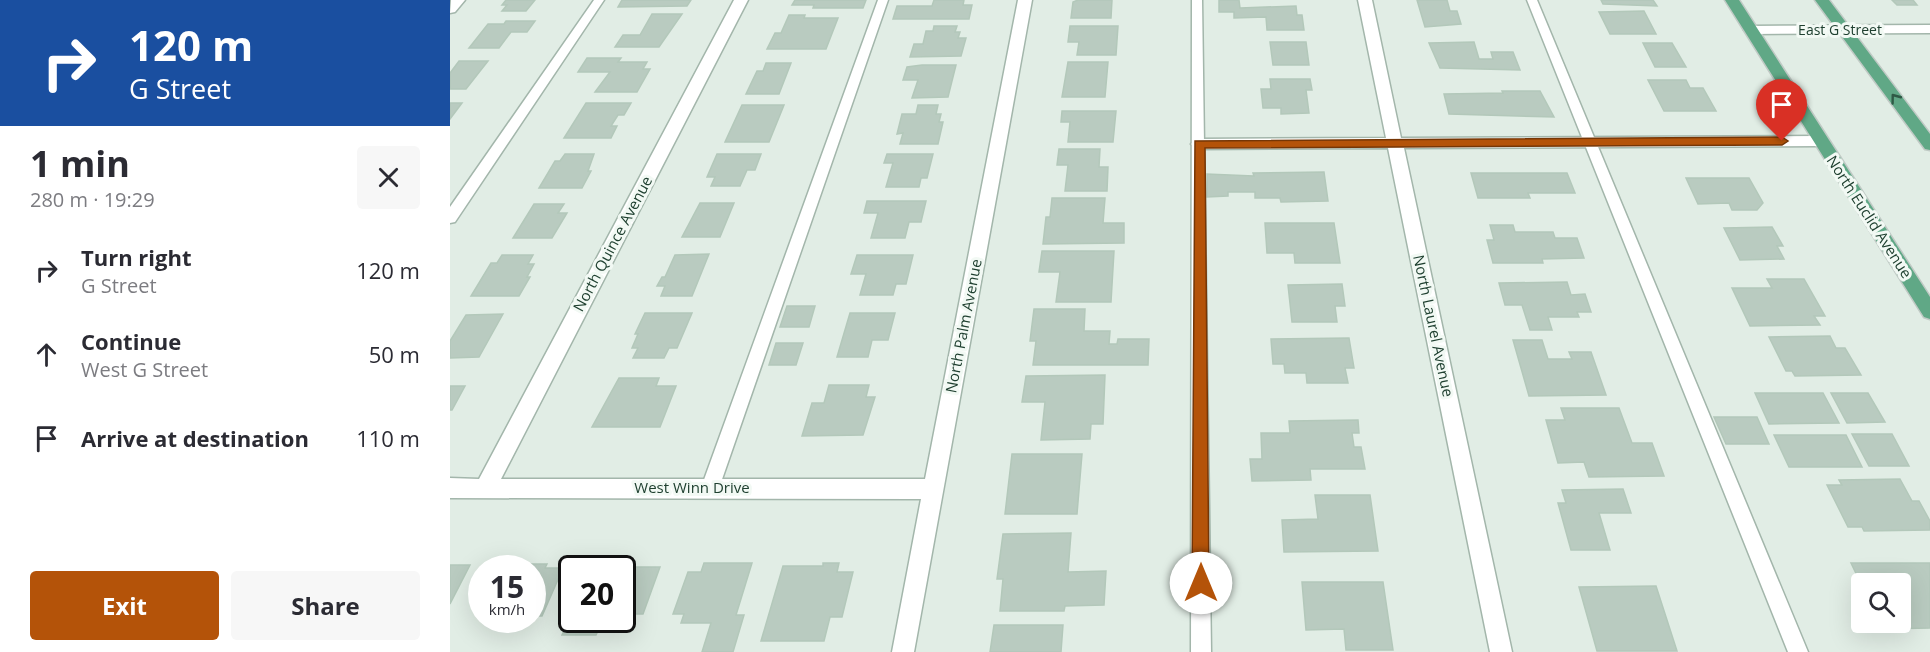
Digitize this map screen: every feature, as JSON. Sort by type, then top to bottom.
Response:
[{"type":"main road","name":"North Euclid Avenue","points":[[1732,0],[1819,141],[1930,312]]},
{"type":"main road","points":[[1822,0],[1930,145]]},
{"type":"street","points":[[450,9],[458,0]]},
{"type":"street","name":"North Quince Avenue","points":[[485,488],[741,0]]},
{"type":"street","name":"North Palm Avenue","points":[[903,652],[1025,0]]},
{"type":"street","name":"North Laurel Avenue","points":[[1365,0],[1501,652]]},
{"type":"street","name":"East G Street","points":[[1751,30],[1930,29]]},
{"type":"street","points":[[1199,144],[1395,145],[1819,141]]},
{"type":"street","name":"West Winn Drive","points":[[450,488],[934,489]]},
{"type":"lane","points":[[450,218],[599,0]]},
{"type":"lane","points":[[711,488],[883,0]]},
{"type":"lane","points":[[1197,0],[1201,652]]},
{"type":"lane","points":[[1532,0],[1798,652]]},
{"type":"building","points":[[506,0],[535,0],[526,11],[502,11],[507,5],[502,5]]},
{"type":"building","points":[[622,0],[691,0],[687,6],[618,7]]},
{"type":"building","points":[[795,0],[866,0],[863,8],[813,8],[814,5],[792,5]]},
{"type":"building","points":[[934,0],[964,0],[963,5],[972,5],[969,19],[893,19],[897,6],[932,6]]},
{"type":"building","points":[[1112,0],[1111,18],[1071,18],[1073,2]]},
{"type":"building","points":[[1219,0],[1239,0],[1240,8],[1296,6],[1297,15],[1302,15],[1304,30],[1267,30],[1266,17],[1234,18],[1234,12],[1219,12]]},
{"type":"building","points":[[1417,0],[1447,0],[1450,11],[1457,11],[1461,24],[1425,27]]},
{"type":"building","points":[[1601,0],[1653,0],[1657,6],[1603,4]]},
{"type":"building","points":[[1892,0],[1913,0],[1917,5],[1897,5]]},
{"type":"building","points":[[1644,11],[1656,34],[1610,34],[1599,12]]},
{"type":"building","points":[[652,14],[682,14],[659,47],[615,47],[623,35],[640,35]]},
{"type":"building","points":[[789,15],[805,15],[804,18],[838,18],[826,49],[767,49],[775,33],[781,33]]},
{"type":"building","points":[[506,21],[535,21],[527,32],[511,32],[499,48],[469,48],[488,24],[504,24]]},
{"type":"building","points":[[934,26],[957,26],[955,32],[960,32],[958,38],[966,38],[961,56],[910,57],[914,44],[923,44],[926,31],[933,31]]},
{"type":"building","points":[[1070,26],[1118,26],[1116,55],[1077,55],[1079,42],[1068,42]]},
{"type":"building","points":[[1270,42],[1306,42],[1309,65],[1273,65]]},
{"type":"building","points":[[1474,42],[1479,59],[1493,59],[1491,52],[1513,52],[1520,70],[1440,68],[1429,43]]},
{"type":"building","points":[[1643,43],[1672,43],[1686,67],[1655,67]]},
{"type":"building","points":[[587,58],[621,58],[618,62],[647,62],[643,69],[650,69],[637,92],[595,92],[610,72],[578,72]]},
{"type":"building","points":[[459,61],[488,61],[466,89],[450,89],[450,73]]},
{"type":"building","points":[[1068,62],[1108,62],[1105,97],[1062,97]]},
{"type":"building","points":[[766,63],[791,63],[779,94],[746,94],[757,71],[763,71]]},
{"type":"building","points":[[956,65],[948,97],[912,98],[918,80],[903,80],[907,67]]},
{"type":"building","points":[[1270,79],[1310,79],[1312,90],[1306,90],[1309,113],[1281,114],[1281,108],[1263,108],[1261,89],[1271,89]]},
{"type":"building","points":[[1648,80],[1686,80],[1690,88],[1703,88],[1716,111],[1664,111]]},
{"type":"building","points":[[1502,91],[1540,91],[1554,117],[1449,114],[1444,94],[1503,93]]},
{"type":"building","points":[[450,103],[462,103],[450,119]]},
{"type":"building","points":[[586,103],[631,103],[624,115],[618,115],[611,126],[617,126],[611,138],[564,138]]},
{"type":"building","points":[[742,105],[784,105],[769,142],[725,142]]},
{"type":"building","points":[[918,105],[938,105],[936,114],[941,114],[939,122],[943,122],[938,144],[900,144],[903,133],[897,134],[902,114],[916,114]]},
{"type":"building","points":[[1062,111],[1116,111],[1113,142],[1068,142],[1070,122],[1061,122]]},
{"type":"building","points":[[1059,149],[1100,149],[1099,167],[1108,167],[1107,191],[1065,191],[1068,165],[1057,165]]},
{"type":"building","points":[[565,154],[594,154],[588,171],[591,171],[582,188],[539,188],[555,161],[560,161]]},
{"type":"building","points":[[717,154],[761,154],[755,170],[747,170],[740,186],[711,186],[715,177],[707,177]]},
{"type":"building","points":[[887,154],[933,154],[927,178],[921,178],[919,187],[886,187],[893,163],[884,163]]},
{"type":"building","points":[[1324,172],[1328,201],[1281,202],[1280,198],[1255,198],[1255,192],[1228,192],[1228,196],[1207,197],[1207,174],[1254,176],[1253,173]]},
{"type":"building","points":[[1471,173],[1567,173],[1575,193],[1528,193],[1530,198],[1478,198]]},
{"type":"building","points":[[1686,178],[1749,178],[1763,203],[1757,210],[1732,210],[1729,203],[1698,204]]},
{"type":"building","points":[[1052,198],[1105,198],[1103,223],[1124,223],[1124,243],[1043,244],[1046,217],[1050,217]]},
{"type":"building","points":[[867,201],[926,201],[921,222],[909,222],[905,238],[871,238],[878,213],[864,213]]},
{"type":"building","points":[[700,203],[734,203],[720,237],[682,237]]},
{"type":"building","points":[[534,204],[564,204],[558,213],[567,213],[552,238],[513,238]]},
{"type":"building","points":[[1265,223],[1334,223],[1340,263],[1295,263],[1294,253],[1267,253]]},
{"type":"building","points":[[1490,225],[1513,225],[1515,232],[1553,232],[1555,238],[1577,238],[1584,258],[1542,259],[1543,263],[1493,263],[1487,240],[1494,240]]},
{"type":"building","points":[[1772,227],[1783,246],[1777,246],[1784,259],[1740,260],[1724,228]]},
{"type":"building","points":[[1042,251],[1114,251],[1111,302],[1056,302],[1060,272],[1039,272]]},
{"type":"building","points":[[709,254],[692,296],[661,296],[665,286],[657,286],[662,277],[665,277],[675,255]]},
{"type":"building","points":[[502,255],[533,255],[528,264],[534,264],[527,277],[530,277],[519,296],[471,296],[491,263],[497,263]]},
{"type":"building","points":[[857,255],[913,255],[906,284],[896,284],[893,295],[860,295],[866,274],[851,274]]},
{"type":"building","points":[[1767,279],[1804,279],[1825,316],[1814,316],[1820,325],[1750,326],[1732,288],[1772,288]]},
{"type":"building","points":[[1567,282],[1571,295],[1585,294],[1591,312],[1577,312],[1579,317],[1548,317],[1552,330],[1530,330],[1522,305],[1505,305],[1499,283]]},
{"type":"building","points":[[1342,284],[1345,306],[1335,306],[1337,322],[1292,322],[1288,285]]},
{"type":"building","points":[[787,306],[815,306],[809,327],[780,327]]},
{"type":"building","points":[[1034,309],[1085,309],[1084,331],[1110,331],[1109,344],[1117,344],[1118,339],[1149,339],[1148,365],[1033,365],[1036,341],[1030,341]]},
{"type":"building","points":[[645,313],[692,313],[677,348],[669,348],[664,358],[633,358],[638,348],[632,348],[638,334],[635,334]]},
{"type":"building","points":[[850,313],[895,313],[888,340],[872,340],[868,357],[837,357]]},
{"type":"building","points":[[503,314],[479,357],[450,358],[450,341],[466,315]]},
{"type":"building","points":[[1830,336],[1836,348],[1845,348],[1861,375],[1795,376],[1792,371],[1786,371],[1769,337]]},
{"type":"building","points":[[1349,338],[1354,368],[1345,368],[1348,383],[1307,383],[1306,373],[1285,373],[1284,364],[1273,364],[1271,339]]},
{"type":"building","points":[[1513,340],[1542,340],[1548,359],[1572,359],[1569,352],[1591,352],[1606,395],[1529,396]]},
{"type":"building","points":[[776,343],[803,343],[796,365],[769,365]]},
{"type":"building","points":[[1105,375],[1103,424],[1091,424],[1090,439],[1041,440],[1045,402],[1022,402],[1026,376]]},
{"type":"building","points":[[619,378],[659,378],[656,386],[676,386],[660,427],[592,427]]},
{"type":"building","points":[[829,385],[869,385],[866,397],[875,397],[863,435],[802,436],[812,403],[824,403]]},
{"type":"building","points":[[450,386],[465,386],[452,410],[450,410]]},
{"type":"building","points":[[1755,393],[1823,393],[1839,423],[1769,424]]},
{"type":"building","points":[[1831,393],[1868,393],[1885,422],[1847,423]]},
{"type":"building","points":[[1561,408],[1619,408],[1632,443],[1652,443],[1664,476],[1589,477],[1584,462],[1558,463],[1546,420],[1565,420]]},
{"type":"building","points":[[1714,417],[1757,417],[1769,444],[1726,444]]},
{"type":"building","points":[[1358,420],[1359,433],[1352,433],[1354,447],[1361,447],[1365,469],[1310,469],[1311,480],[1252,481],[1250,459],[1262,459],[1261,433],[1290,433],[1289,421]]},
{"type":"building","points":[[1852,434],[1892,434],[1909,466],[1869,466]]},
{"type":"building","points":[[1774,435],[1846,435],[1862,467],[1789,467]]},
{"type":"building","points":[[1012,454],[1082,454],[1077,514],[1005,514]]},
{"type":"building","points":[[1900,479],[1912,501],[1919,501],[1930,521],[1930,530],[1864,531],[1862,527],[1848,527],[1827,485],[1842,485],[1839,480]]},
{"type":"building","points":[[1623,489],[1631,513],[1599,513],[1610,550],[1571,550],[1558,503],[1566,503],[1562,490]]},
{"type":"building","points":[[1315,495],[1370,495],[1378,551],[1284,552],[1282,520],[1318,519]]},
{"type":"building","points":[[1071,533],[1068,572],[1106,571],[1104,605],[1065,606],[1064,611],[1000,611],[1003,579],[997,579],[1003,534]]},
{"type":"building","points":[[704,563],[752,563],[736,615],[744,615],[733,652],[702,652],[711,623],[681,623],[684,614],[673,614],[688,572],[701,572]]},
{"type":"building","points":[[823,563],[839,563],[837,572],[853,572],[842,617],[830,617],[824,641],[761,641],[783,566],[823,566]]},
{"type":"building","points":[[1851,563],[1930,563],[1930,628],[1911,628],[1911,573],[1856,573]]},
{"type":"building","points":[[450,565],[468,565],[468,569],[450,604]]},
{"type":"building","points":[[636,567],[660,567],[643,614],[636,614]]},
{"type":"building","points":[[546,568],[558,568],[558,579],[546,607]]},
{"type":"building","points":[[1302,582],[1383,582],[1393,650],[1346,650],[1344,629],[1306,630]]},
{"type":"building","points":[[1656,586],[1677,651],[1597,651],[1579,587]]},
{"type":"building","points":[[994,625],[1063,625],[1061,652],[990,652]]},
{"type":"building","points":[[563,633],[597,633],[596,635],[562,635]]},
{"type":"route","points":[[1201,583],[1199,144],[1395,145],[1782,141]]}]
